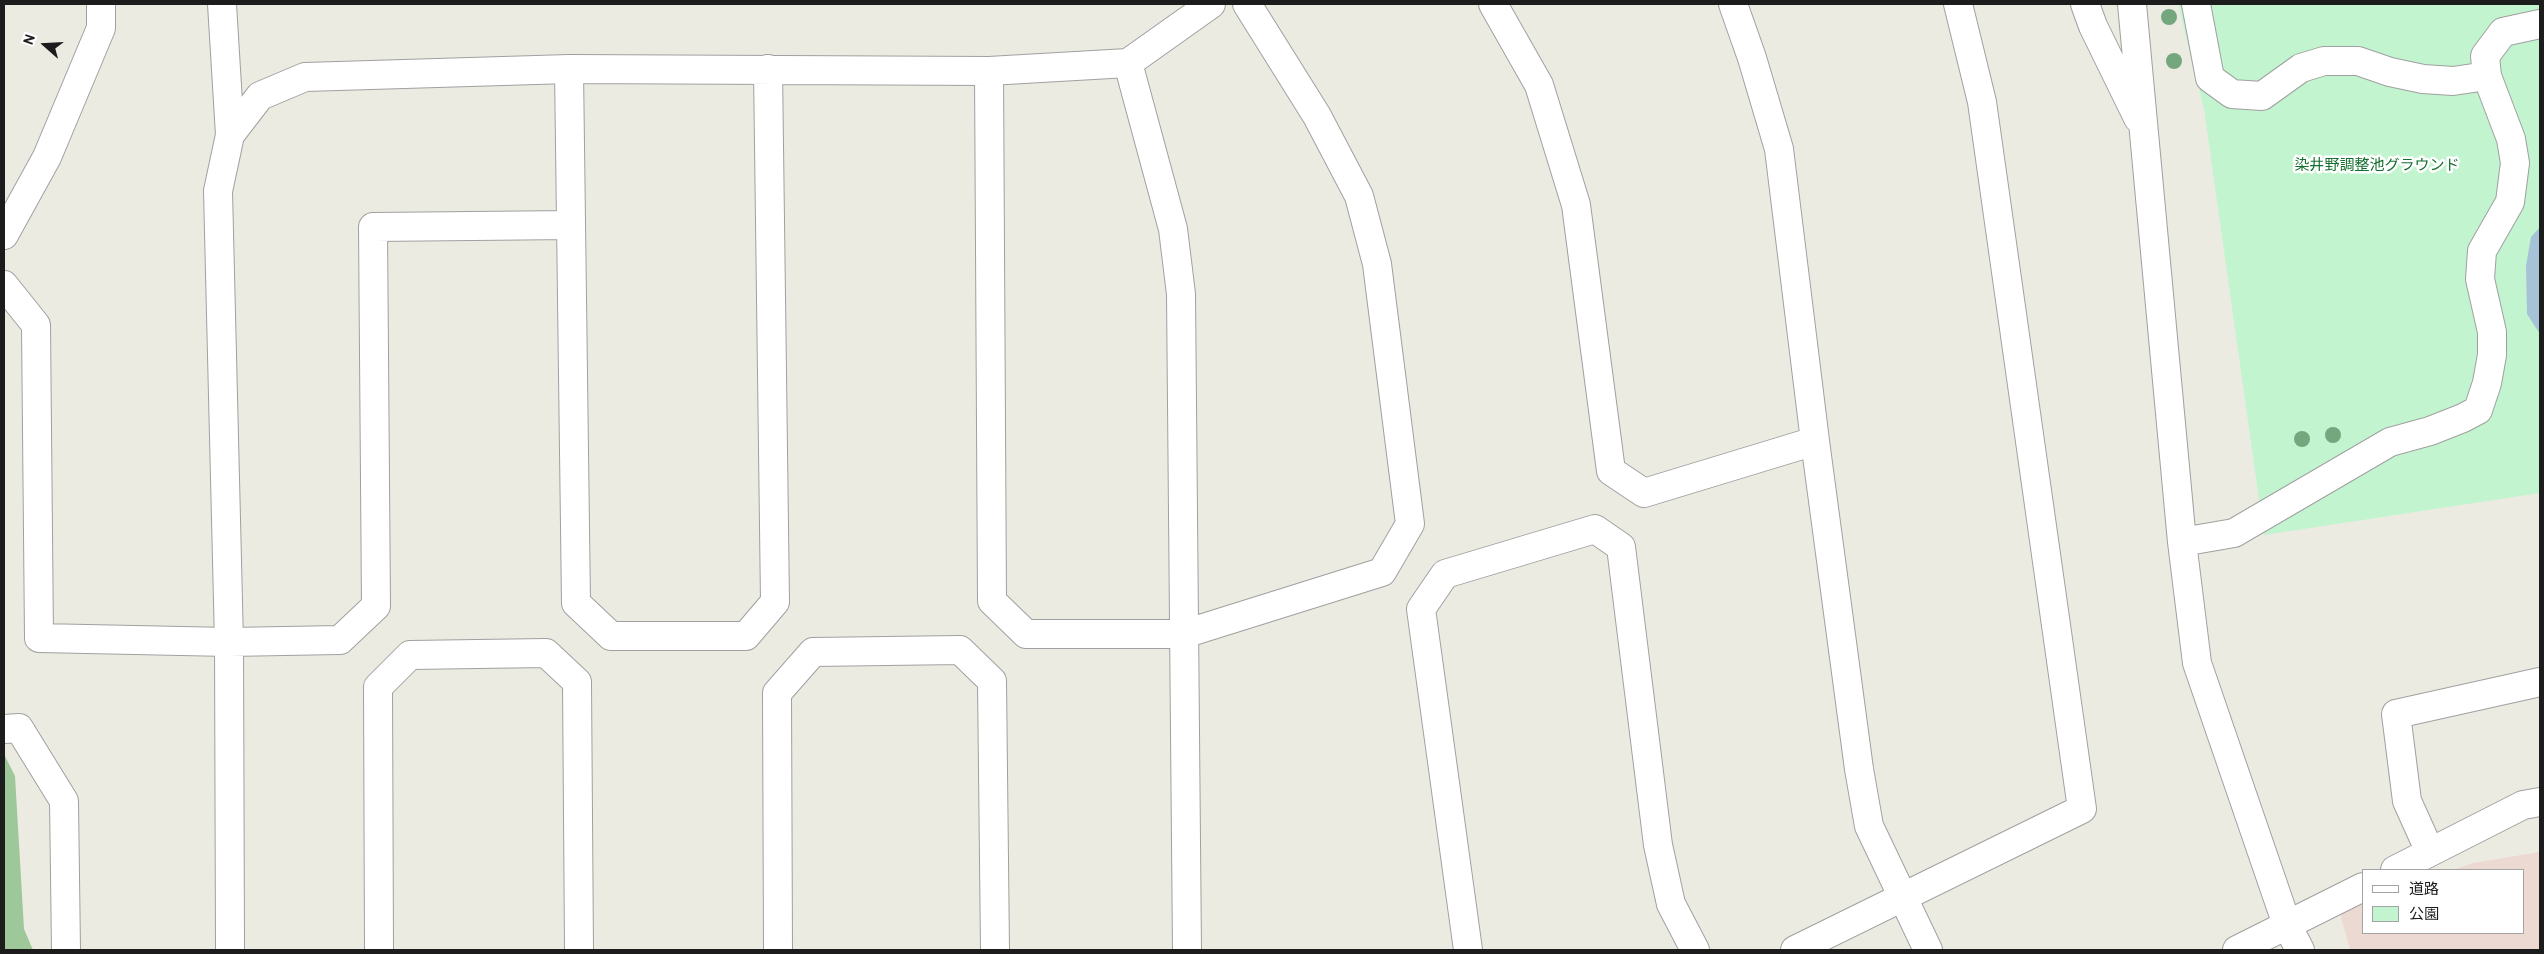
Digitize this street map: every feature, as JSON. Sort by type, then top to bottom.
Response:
[{"type":"street","points":[[4,235],[47,157],[101,28],[101,4]]},
{"type":"street","points":[[222,4],[230,135],[218,191],[229,642],[230,950]]},
{"type":"street","points":[[230,135],[260,96],[305,77],[569,69],[990,70],[1128,63],[1211,4]]},
{"type":"street","points":[[990,70],[992,601],[1026,634],[1184,634],[1382,572],[1410,524],[1377,264],[1359,196],[1317,116],[1247,4]]},
{"type":"street","points":[[1493,4],[1539,85],[1576,205],[1611,471],[1644,493],[1815,441]]},
{"type":"street","points":[[1733,4],[1752,58],[1779,149],[1815,441],[1859,769],[1869,826],[1901,898],[1928,950]]},
{"type":"street","points":[[1795,950],[2082,809],[1982,102],[1958,4]]},
{"type":"street","points":[[2086,4],[2093,26],[2145,133]]},
{"type":"street","points":[[2132,4],[2182,542],[2197,663],[2288,925],[2300,950]]},
{"type":"street","points":[[2196,4],[2210,78],[2232,94],[2262,96],[2301,68],[2324,62],[2358,60],[2390,72],[2453,81],[2487,76]]},
{"type":"street","points":[[2182,542],[2234,533],[2390,442],[2430,431],[2478,410],[2487,382],[2492,354],[2492,332],[2480,279],[2482,251],[2510,202],[2515,163],[2511,139],[2487,76],[2484,56],[2503,32],[2540,24]]},
{"type":"street","points":[[1128,63],[1173,229],[1181,294],[1187,950]]},
{"type":"street","points":[[569,69],[576,602],[610,636],[746,636],[775,602],[768,69]]},
{"type":"street","points":[[4,285],[36,325],[38,638],[229,642],[340,640],[376,606],[374,227],[571,225]]},
{"type":"street","points":[[1468,950],[1421,609],[1444,574],[1595,529],[1621,546],[1658,845],[1671,904],[1695,950]]},
{"type":"street","points":[[778,950],[777,693],[813,652],[960,650],[992,681],[995,950]]},
{"type":"street","points":[[379,950],[378,687],[410,655],[546,653],[577,682],[579,950]]},
{"type":"street","points":[[2430,852],[2407,801],[2396,714],[2540,682]]},
{"type":"street","points":[[4,729],[18,728],[64,801],[66,950]]},
{"type":"street","points":[[2397,869],[2522,805],[2540,802]]},
{"type":"street","points":[[2237,950],[2362,887]]},
{"type":"shaded area","points":[[2540,852],[2540,950],[2350,950],[2340,913],[2362,904],[2362,934],[2524,934],[2524,869],[2456,869],[2473,863]]},
{"type":"green space","name":"染井野調整池グラウンド","points":[[2178,4],[2540,4],[2540,493],[2264,535],[2204,109]]},
{"type":"green space","points":[[4,754],[15,776],[24,929],[33,950],[4,950]]},
{"type":"water","points":[[2540,227],[2540,334],[2527,314],[2526,266],[2531,237]]}]
